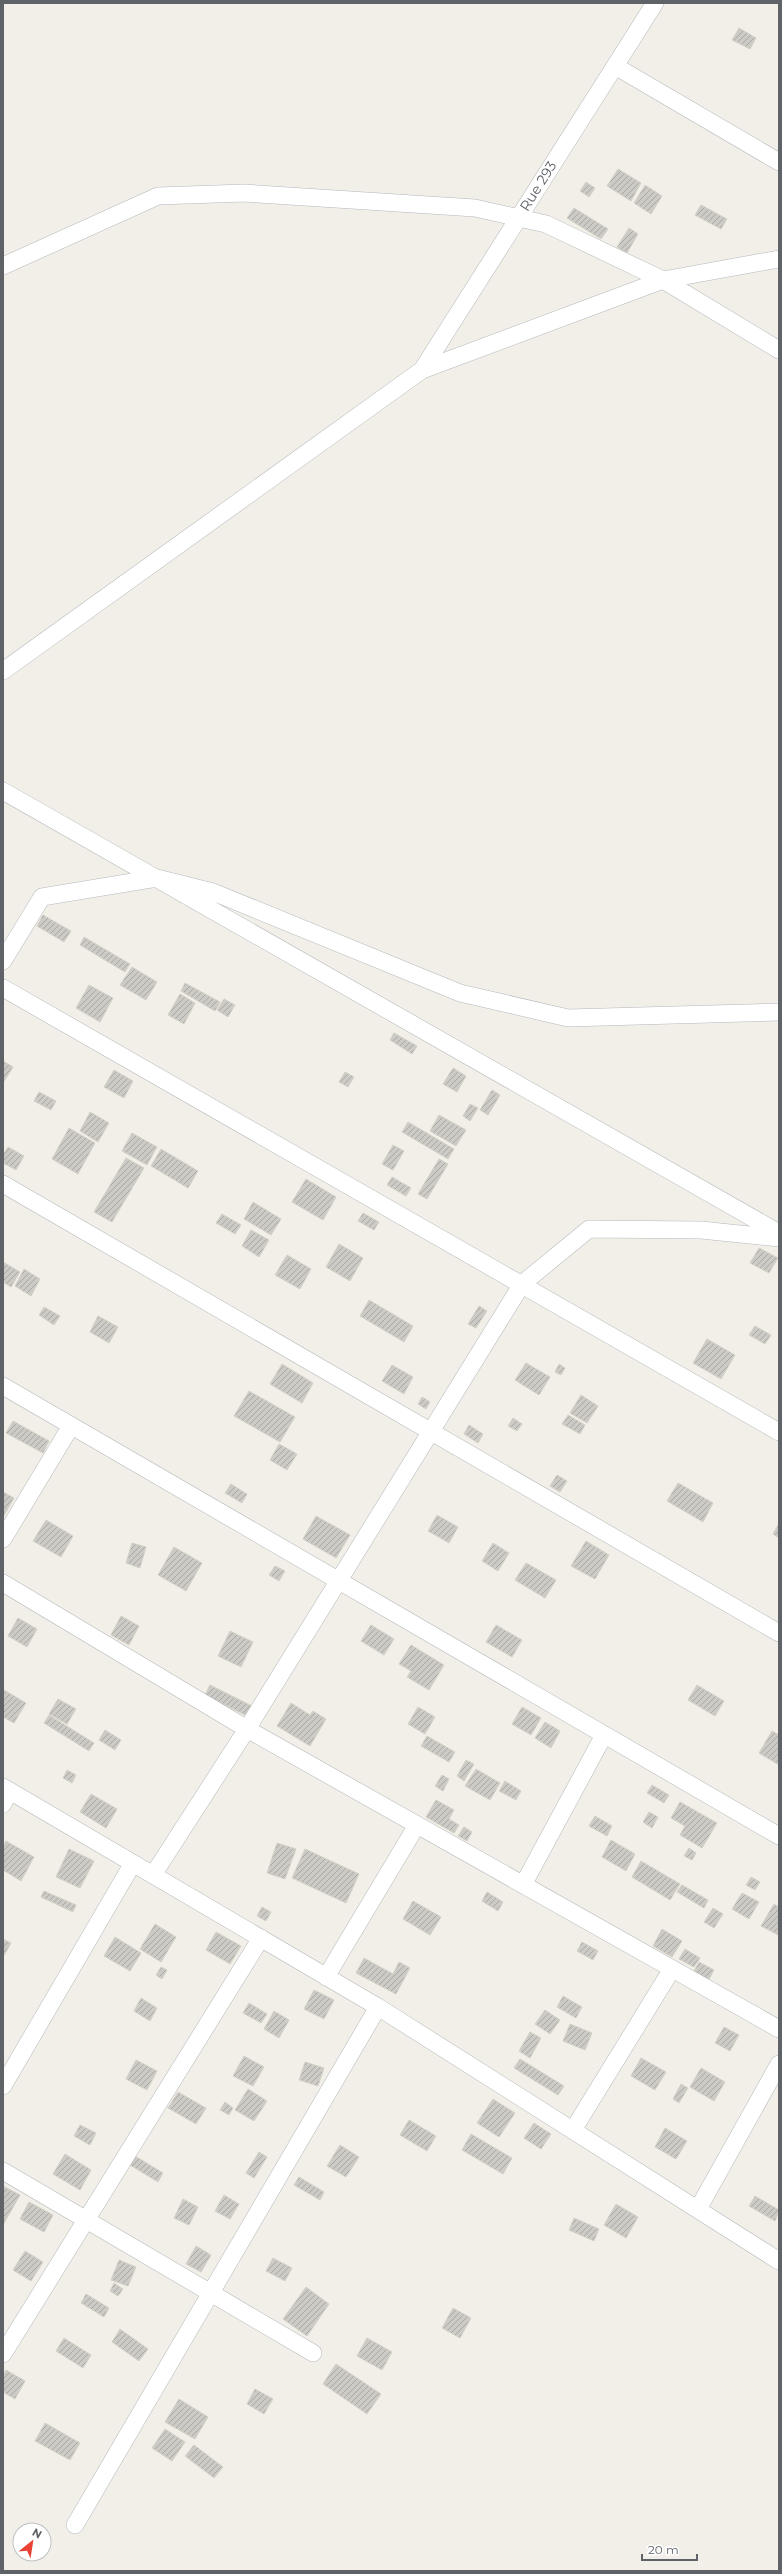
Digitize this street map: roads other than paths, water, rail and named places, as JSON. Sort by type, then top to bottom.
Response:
[{"type":"street","name":"Rue 293","points":[[422,370],[655,3]]},
{"type":"street","points":[[615,66],[779,162]]},
{"type":"street","points":[[3,266],[158,196],[260,194],[475,208],[546,224],[663,280],[779,350]]},
{"type":"street","points":[[3,671],[422,370],[663,280],[779,259]]},
{"type":"street","points":[[3,791],[779,1232]]},
{"type":"street","points":[[3,961],[42,897],[157,878],[213,892],[460,993],[568,1018],[779,1012]]},
{"type":"street","points":[[3,988],[779,1432]]},
{"type":"street","points":[[3,1184],[779,1633]]},
{"type":"street","points":[[153,1875],[247,1729],[522,1284],[589,1229],[701,1230],[779,1238]]},
{"type":"street","points":[[3,1386],[779,1836]]},
{"type":"street","points":[[3,1540],[71,1426]]},
{"type":"street","points":[[3,1583],[247,1729],[779,2029]]},
{"type":"street","points":[[523,1885],[604,1735]]},
{"type":"street","points":[[5,1794],[133,1863],[378,2007],[779,2261]]},
{"type":"street","points":[[326,1976],[416,1825]]},
{"type":"street","points":[[3,2086],[133,1863]]},
{"type":"street","points":[[3,2354],[260,1938]]},
{"type":"street","points":[[573,2130],[672,1969]]},
{"type":"street","points":[[75,2525],[378,2007]]},
{"type":"street","points":[[698,2209],[779,2064]]},
{"type":"street","points":[[3,2172],[313,2353]]}]
